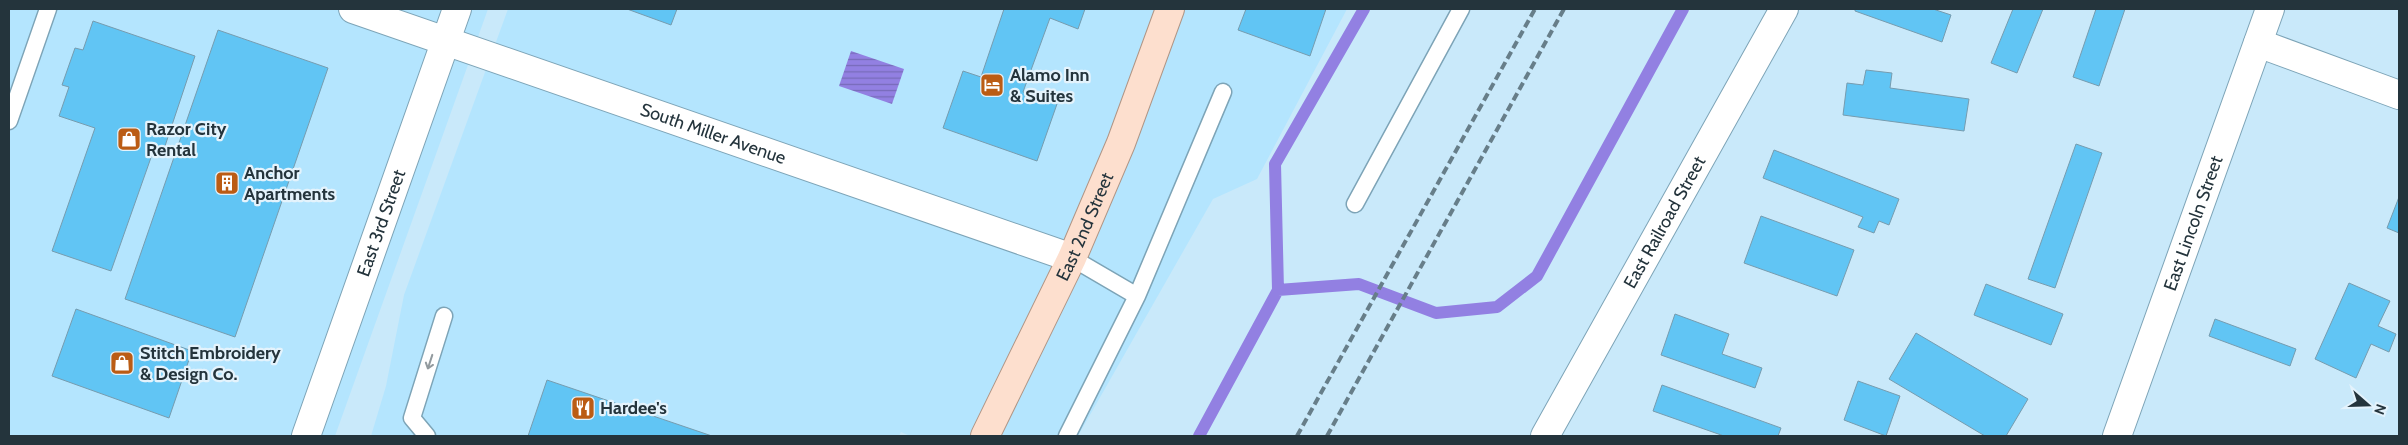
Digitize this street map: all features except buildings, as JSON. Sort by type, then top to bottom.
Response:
[{"type":"main road","name":"East 2nd Street","points":[[985,436],[1072,258],[1121,143],[1170,9]]},
{"type":"street","name":"South Miller Avenue","points":[[353,9],[1072,258]]},
{"type":"street","name":"East 3rd Street","points":[[306,436],[457,9]]},
{"type":"street","name":"East Railroad Street","points":[[1545,436],[1784,9]]},
{"type":"street","name":"East Lincoln Street","points":[[2117,436],[2270,9]]},
{"type":"street","points":[[2258,43],[2399,95]]},
{"type":"lane","points":[[9,121],[48,9]]},
{"type":"lane","points":[[1355,204],[1461,9]]},
{"type":"lane","points":[[1067,436],[1137,296],[1223,92]]},
{"type":"lane","points":[[1072,258],[1137,296]]},
{"type":"lane","points":[[427,436],[412,418],[444,316]]},
{"type":"shaded area","points":[[9,9],[488,9],[335,436],[9,436]]},
{"type":"shaded area","points":[[508,9],[1347,9],[1257,179],[1213,199],[1078,436],[910,436],[901,432],[899,436],[371,436],[386,386],[404,295]]},
{"type":"shaded area","points":[[851,51],[904,69],[892,104],[839,86]]},
{"type":"waterway","points":[[1278,290],[1275,164],[1364,9]]},
{"type":"waterway","points":[[1199,436],[1278,290],[1359,284],[1436,313],[1497,307],[1537,276],[1683,9]]},
{"type":"railway","points":[[1297,436],[1535,9]]},
{"type":"railway","points":[[1327,436],[1564,9]]},
{"type":"place","name":"Alamo Inn & Suites","points":[[992,85]]},
{"type":"place","name":"Razor City Rental","points":[[129,139]]},
{"type":"place","name":"Anchor Apartments","points":[[227,183]]},
{"type":"place","name":"Stitch Embroidery & Design Co.","points":[[122,363]]},
{"type":"place","name":"Hardee's","points":[[583,408]]}]
